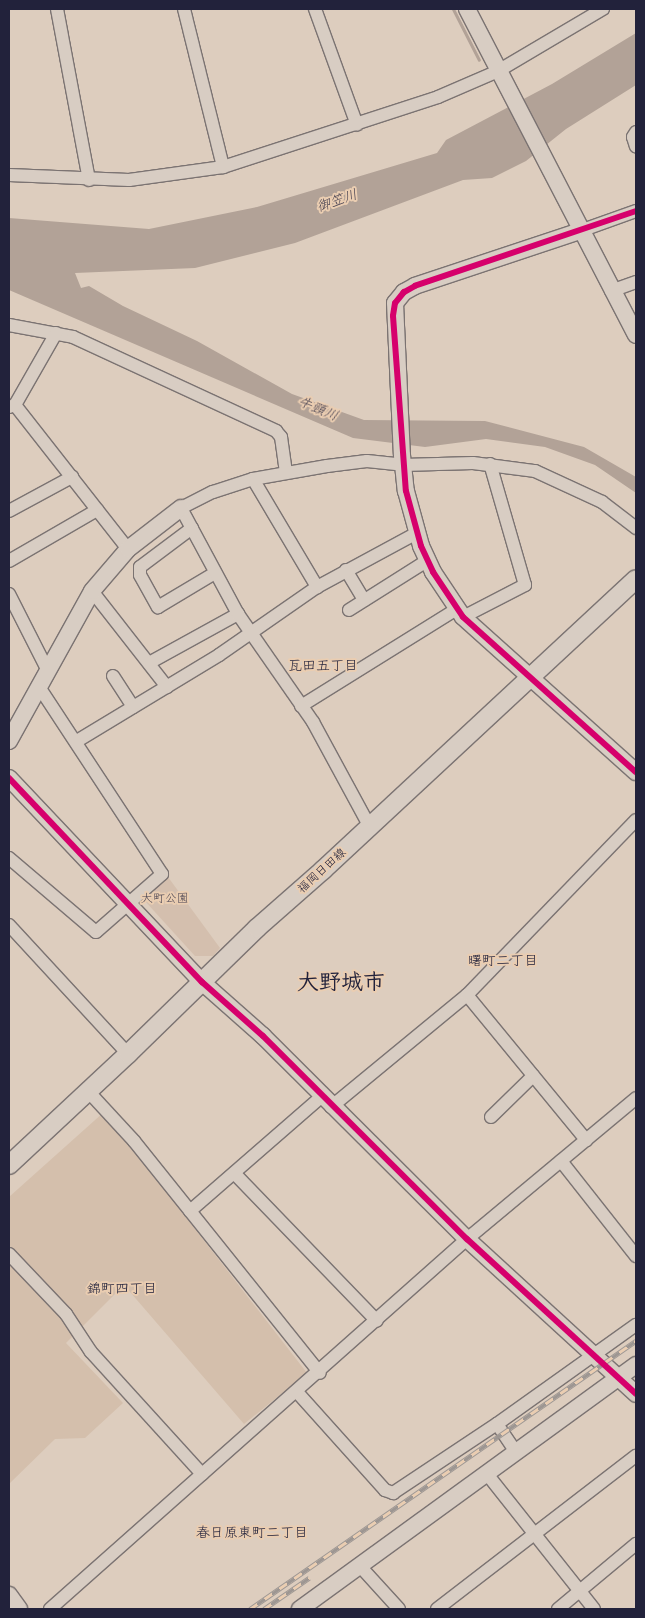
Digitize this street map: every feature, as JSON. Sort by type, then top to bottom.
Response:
[{"type":"main road","name":"福岡日田線","points":[[9,1164],[636,579]]},
{"type":"street","points":[[57,9],[89,180]]},
{"type":"street","points":[[184,9],[223,167]]},
{"type":"street","points":[[315,9],[357,124]]},
{"type":"street","points":[[467,9],[611,291],[636,335]]},
{"type":"street","points":[[9,175],[89,180],[130,180],[223,167],[438,97],[498,71],[603,9]]},
{"type":"street","points":[[636,132],[633,137],[636,147]]},
{"type":"street","points":[[636,211],[404,292],[395,303],[393,316],[403,460],[417,533],[428,560],[460,613],[528,678],[636,772]]},
{"type":"street","points":[[611,291],[636,282]]},
{"type":"street","points":[[9,325],[56,333],[107,352],[276,431],[281,437],[286,473]]},
{"type":"street","points":[[56,333],[12,406],[72,477],[128,549]]},
{"type":"street","points":[[9,742],[92,591],[128,549],[181,508],[213,492],[253,479],[367,461],[403,460],[490,464],[536,471],[566,484],[602,502],[636,528]]},
{"type":"street","points":[[301,706],[460,613],[525,585],[490,475],[490,464]]},
{"type":"street","points":[[10,507],[72,477]]},
{"type":"street","points":[[253,479],[317,587]]},
{"type":"street","points":[[181,508],[238,614],[301,706],[370,827]]},
{"type":"street","points":[[9,561],[97,510]]},
{"type":"street","points":[[192,528],[140,567],[140,575],[158,607],[215,573]]},
{"type":"street","points":[[77,741],[167,687],[317,587],[417,533]]},
{"type":"street","points":[[349,610],[428,560]]},
{"type":"street","points":[[346,570],[364,600]]},
{"type":"street","points":[[92,591],[167,687]]},
{"type":"street","points":[[9,594],[48,671]]},
{"type":"street","points":[[149,663],[238,614]]},
{"type":"street","points":[[113,676],[133,707]]},
{"type":"street","points":[[9,858],[93,931],[100,929],[125,904],[160,877],[162,870],[40,688]]},
{"type":"street","points":[[9,778],[125,904],[202,982],[263,1036],[326,1102],[467,1239],[636,1394]]},
{"type":"street","points":[[190,1211],[326,1102],[466,995],[636,820]]},
{"type":"street","points":[[11,933],[128,1054]]},
{"type":"street","points":[[466,995],[586,1140]]},
{"type":"street","points":[[491,1117],[533,1076]]},
{"type":"street","points":[[87,1090],[190,1211],[320,1373]]},
{"type":"street","points":[[50,1609],[202,1474],[320,1373],[467,1239],[636,1098]]},
{"type":"street","points":[[561,1161],[636,1256]]},
{"type":"street","points":[[235,1174],[377,1321]]},
{"type":"street","points":[[9,1254],[66,1314],[91,1352],[202,1474]]},
{"type":"street","points":[[297,1392],[389,1492],[403,1488],[595,1356],[636,1325]]},
{"type":"street","points":[[300,1609],[636,1364]]},
{"type":"street","points":[[497,1424],[516,1452]]},
{"type":"street","points":[[437,1609],[636,1456]]},
{"type":"street","points":[[487,1474],[594,1609]]},
{"type":"street","points":[[558,1609],[636,1544]]},
{"type":"street","points":[[359,1565],[398,1609]]},
{"type":"street","points":[[9,1595],[19,1609]]},
{"type":"shaded area","points":[[104,1112],[307,1373],[244,1424],[124,1285],[66,1343],[123,1403],[85,1438],[55,1439],[9,1484],[9,1197]]},
{"type":"green space","name":"大町公園","points":[[168,877],[220,948],[213,956],[195,956],[144,900],[144,894]]},
{"type":"water","points":[[636,33],[636,85],[566,129],[526,161],[492,178],[463,180],[295,243],[195,268],[75,273],[81,288],[89,286],[123,306],[197,341],[292,394],[364,420],[485,421],[584,447],[636,477],[636,493],[595,465],[545,447],[486,439],[425,447],[353,438],[9,290],[9,218],[149,229],[257,207],[437,153],[446,140],[552,84]]},
{"type":"waterway","points":[[453,9],[479,60]]},
{"type":"railway","points":[[250,1609],[636,1341]]},
{"type":"railway","points":[[264,1609],[309,1578]]},
{"type":"cycle path","points":[[636,211],[415,286],[404,292],[395,303],[393,316],[406,491],[421,546],[433,572],[463,617],[636,772]]},
{"type":"cycle path","points":[[9,778],[202,982],[263,1036],[467,1239],[636,1394]]},
{"type":"district","name":"瓦田五丁目","points":[[323,666]]},
{"type":"district","name":"曙町二丁目","points":[[503,961]]},
{"type":"district","name":"大野城市","points":[[341,984]]},
{"type":"district","name":"錦町四丁目","points":[[122,1289]]},
{"type":"district","name":"春日原東町二丁目","points":[[252,1533]]},
{"type":"water label","name":"御笠川","points":[[337,201]]},
{"type":"water label","name":"牛頸川","points":[[318,409]]}]
